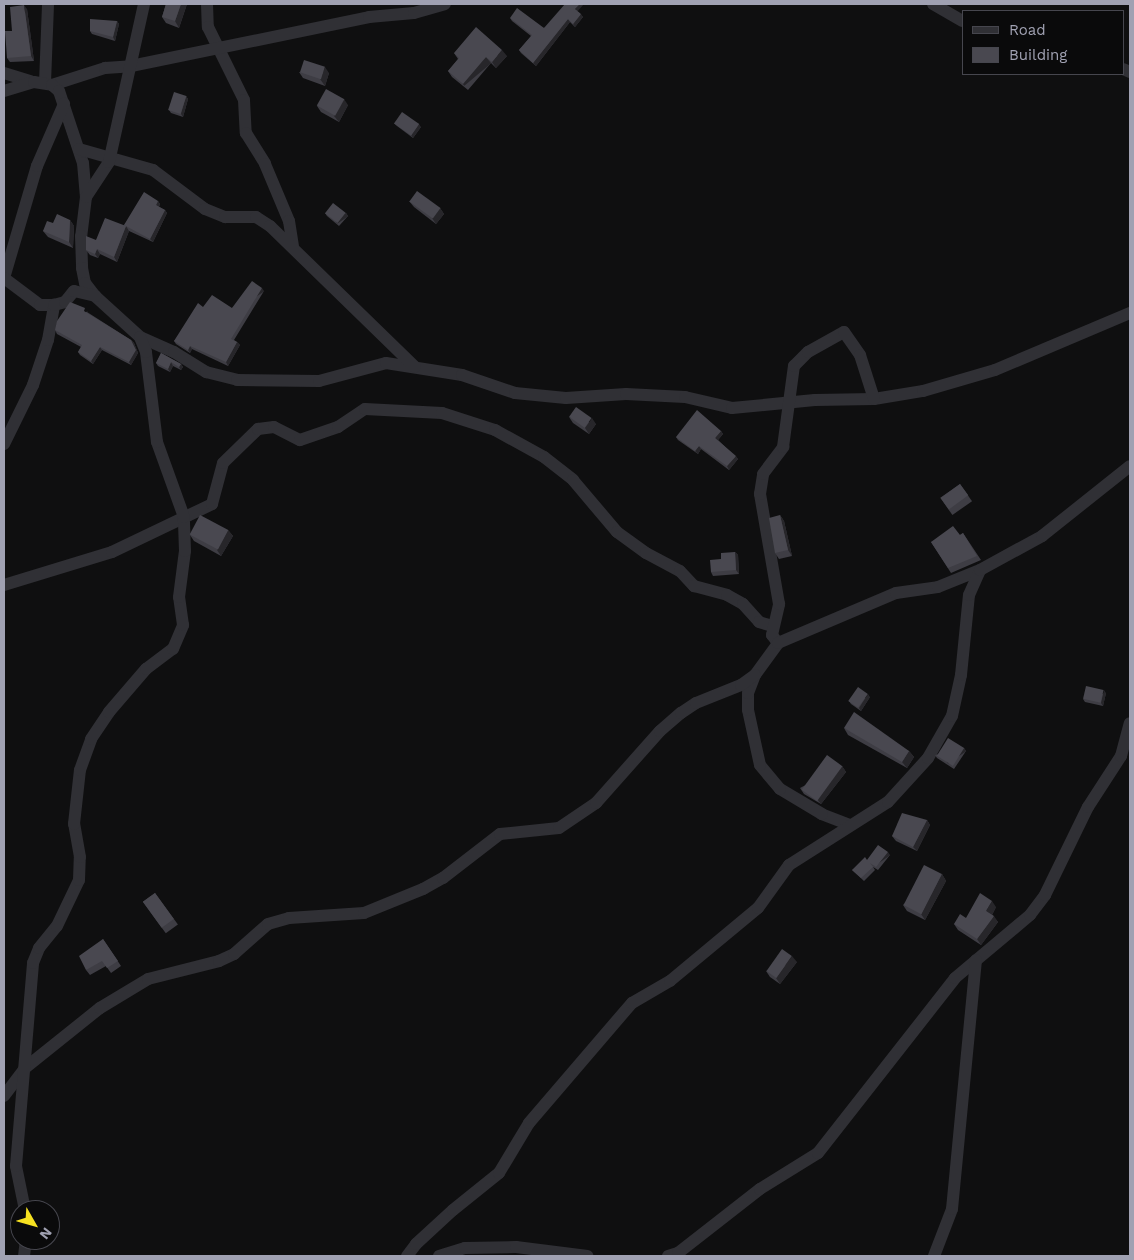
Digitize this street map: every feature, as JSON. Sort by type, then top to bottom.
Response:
[{"type":"street","points":[[44,83],[48,4]]},
{"type":"street","points":[[86,197],[110,157],[144,4]]},
{"type":"street","points":[[207,4],[208,27],[244,100],[246,133],[265,164],[289,221],[293,246]]},
{"type":"street","points":[[4,91],[105,68],[131,66],[218,46],[369,17],[414,13],[445,4]]},
{"type":"street","points":[[933,4],[962,20]]},
{"type":"street","points":[[4,73],[44,83],[64,104],[79,149],[86,197],[81,236],[82,268],[85,283],[95,296],[140,337],[174,352],[206,372],[237,380],[294,383],[319,381],[386,363],[462,375],[515,393],[538,396],[685,397],[732,408],[789,402],[874,399],[923,391],[994,370],[1130,313]]},
{"type":"street","points":[[64,104],[37,166],[4,278],[40,305],[54,305],[65,302],[74,291],[95,296]]},
{"type":"street","points":[[79,149],[153,170],[205,209],[225,217],[256,217],[293,246],[415,367]]},
{"type":"street","points":[[4,444],[33,385],[48,340],[54,305]]},
{"type":"street","points":[[778,643],[772,635],[772,626],[779,604],[760,494],[763,474],[783,447],[790,379],[798,358],[844,332],[860,355],[874,399]]},
{"type":"street","points":[[23,1200],[16,1166],[34,963],[39,948],[57,926],[79,880],[80,856],[74,824],[76,793],[91,739],[127,688],[173,649],[181,637],[183,625],[179,597],[186,551],[184,516],[157,442],[146,352],[140,337]]},
{"type":"street","points":[[4,585],[112,552],[212,504],[223,463],[258,429],[274,427],[300,440],[338,427],[365,409],[442,413],[487,426],[544,458],[573,480],[617,532],[646,553],[680,571],[694,586],[727,594],[743,604],[759,622],[772,626]]},
{"type":"street","points":[[850,825],[822,814],[780,789],[760,765],[748,710],[748,693],[755,675],[778,643],[896,593],[938,587],[980,570],[1042,536],[1130,466]]},
{"type":"street","points":[[407,1256],[416,1244],[453,1210],[499,1173],[529,1123],[632,1003],[670,981],[758,908],[790,865],[888,802],[928,758],[952,716],[960,675],[969,595],[980,570]]},
{"type":"street","points":[[4,1096],[25,1068],[100,1008],[125,992],[169,972],[219,961],[234,954],[268,924],[289,918],[364,913],[443,878],[500,834],[559,828],[596,803],[660,731],[681,713],[696,703],[741,685],[755,675]]},
{"type":"street","points":[[668,1256],[678,1253],[760,1190],[818,1153],[920,1020],[955,978],[1030,915],[1045,895],[1088,807],[1116,765],[1130,723]]},
{"type":"street","points":[[1116,765],[1130,760]]},
{"type":"street","points":[[934,1256],[952,1209],[976,960]]},
{"type":"street","points":[[439,1256],[465,1248],[516,1247],[586,1256]]},
{"type":"building","points":[[166,4],[181,4],[175,21],[162,17]]},
{"type":"building","points":[[565,4],[580,4],[575,9],[581,14],[573,24],[568,19],[533,63],[519,50],[532,35],[510,18],[517,8],[544,28]]},
{"type":"building","points":[[24,5],[31,56],[7,58],[5,31],[12,31],[10,7]]},
{"type":"building","points":[[90,19],[117,21],[113,37],[90,31]]},
{"type":"building","points":[[476,27],[502,50],[492,62],[486,57],[463,84],[448,71],[459,58],[454,53]]},
{"type":"building","points":[[304,60],[325,67],[321,79],[300,72]]},
{"type":"building","points":[[326,89],[344,99],[335,116],[317,106]]},
{"type":"building","points":[[174,92],[186,96],[180,114],[168,110]]},
{"type":"building","points":[[402,112],[419,124],[411,136],[394,123]]},
{"type":"building","points":[[417,191],[440,208],[433,219],[409,202]]},
{"type":"building","points":[[144,192],[158,201],[156,205],[165,210],[150,239],[124,225]]},
{"type":"building","points":[[333,203],[346,213],[338,223],[325,213]]},
{"type":"building","points":[[57,214],[70,220],[69,242],[43,231],[47,221],[53,223]]},
{"type":"building","points":[[105,218],[126,226],[114,257],[97,249],[95,254],[86,250],[86,236],[96,240]]},
{"type":"building","points":[[252,281],[262,288],[231,339],[237,342],[226,362],[190,346],[188,350],[174,341],[198,303],[203,307],[212,295],[232,308]]},
{"type":"building","points":[[70,302],[85,308],[84,311],[131,340],[136,350],[129,362],[100,347],[91,361],[78,352],[82,345],[55,330],[57,321]]},
{"type":"building","points":[[161,353],[181,364],[179,367],[171,362],[168,369],[156,363]]},
{"type":"building","points":[[576,407],[592,418],[585,428],[569,417]]},
{"type":"building","points":[[697,410],[721,431],[715,438],[736,456],[727,466],[699,446],[695,451],[676,437]]},
{"type":"building","points":[[960,484],[968,495],[949,509],[941,498]]},
{"type":"building","points":[[200,515],[228,530],[218,549],[190,534]]},
{"type":"building","points":[[780,515],[788,550],[775,553],[769,518]]},
{"type":"building","points":[[953,526],[960,535],[963,533],[977,556],[948,568],[931,542]]},
{"type":"building","points":[[735,552],[736,570],[711,572],[710,560],[721,559],[721,553]]},
{"type":"building","points":[[1086,686],[1104,690],[1101,703],[1083,699]]},
{"type":"building","points":[[858,687],[868,694],[858,708],[848,701]]},
{"type":"building","points":[[854,712],[909,751],[902,762],[844,728]]},
{"type":"building","points":[[948,738],[964,748],[953,766],[937,756]]},
{"type":"building","points":[[827,755],[842,766],[817,801],[802,790]]},
{"type":"building","points":[[902,813],[927,820],[913,847],[892,836]]},
{"type":"building","points":[[878,845],[888,852],[876,867],[870,863],[873,867],[861,878],[852,870],[865,857],[867,860]]},
{"type":"building","points":[[924,865],[942,874],[921,914],[904,905]]},
{"type":"building","points":[[155,893],[174,919],[162,928],[143,902]]},
{"type":"building","points":[[980,893],[992,901],[986,911],[994,916],[977,939],[954,924],[960,914],[966,918]]},
{"type":"building","points":[[103,939],[118,961],[107,968],[102,961],[86,970],[79,956]]},
{"type":"building","points":[[782,949],[792,956],[776,978],[767,971]]}]
